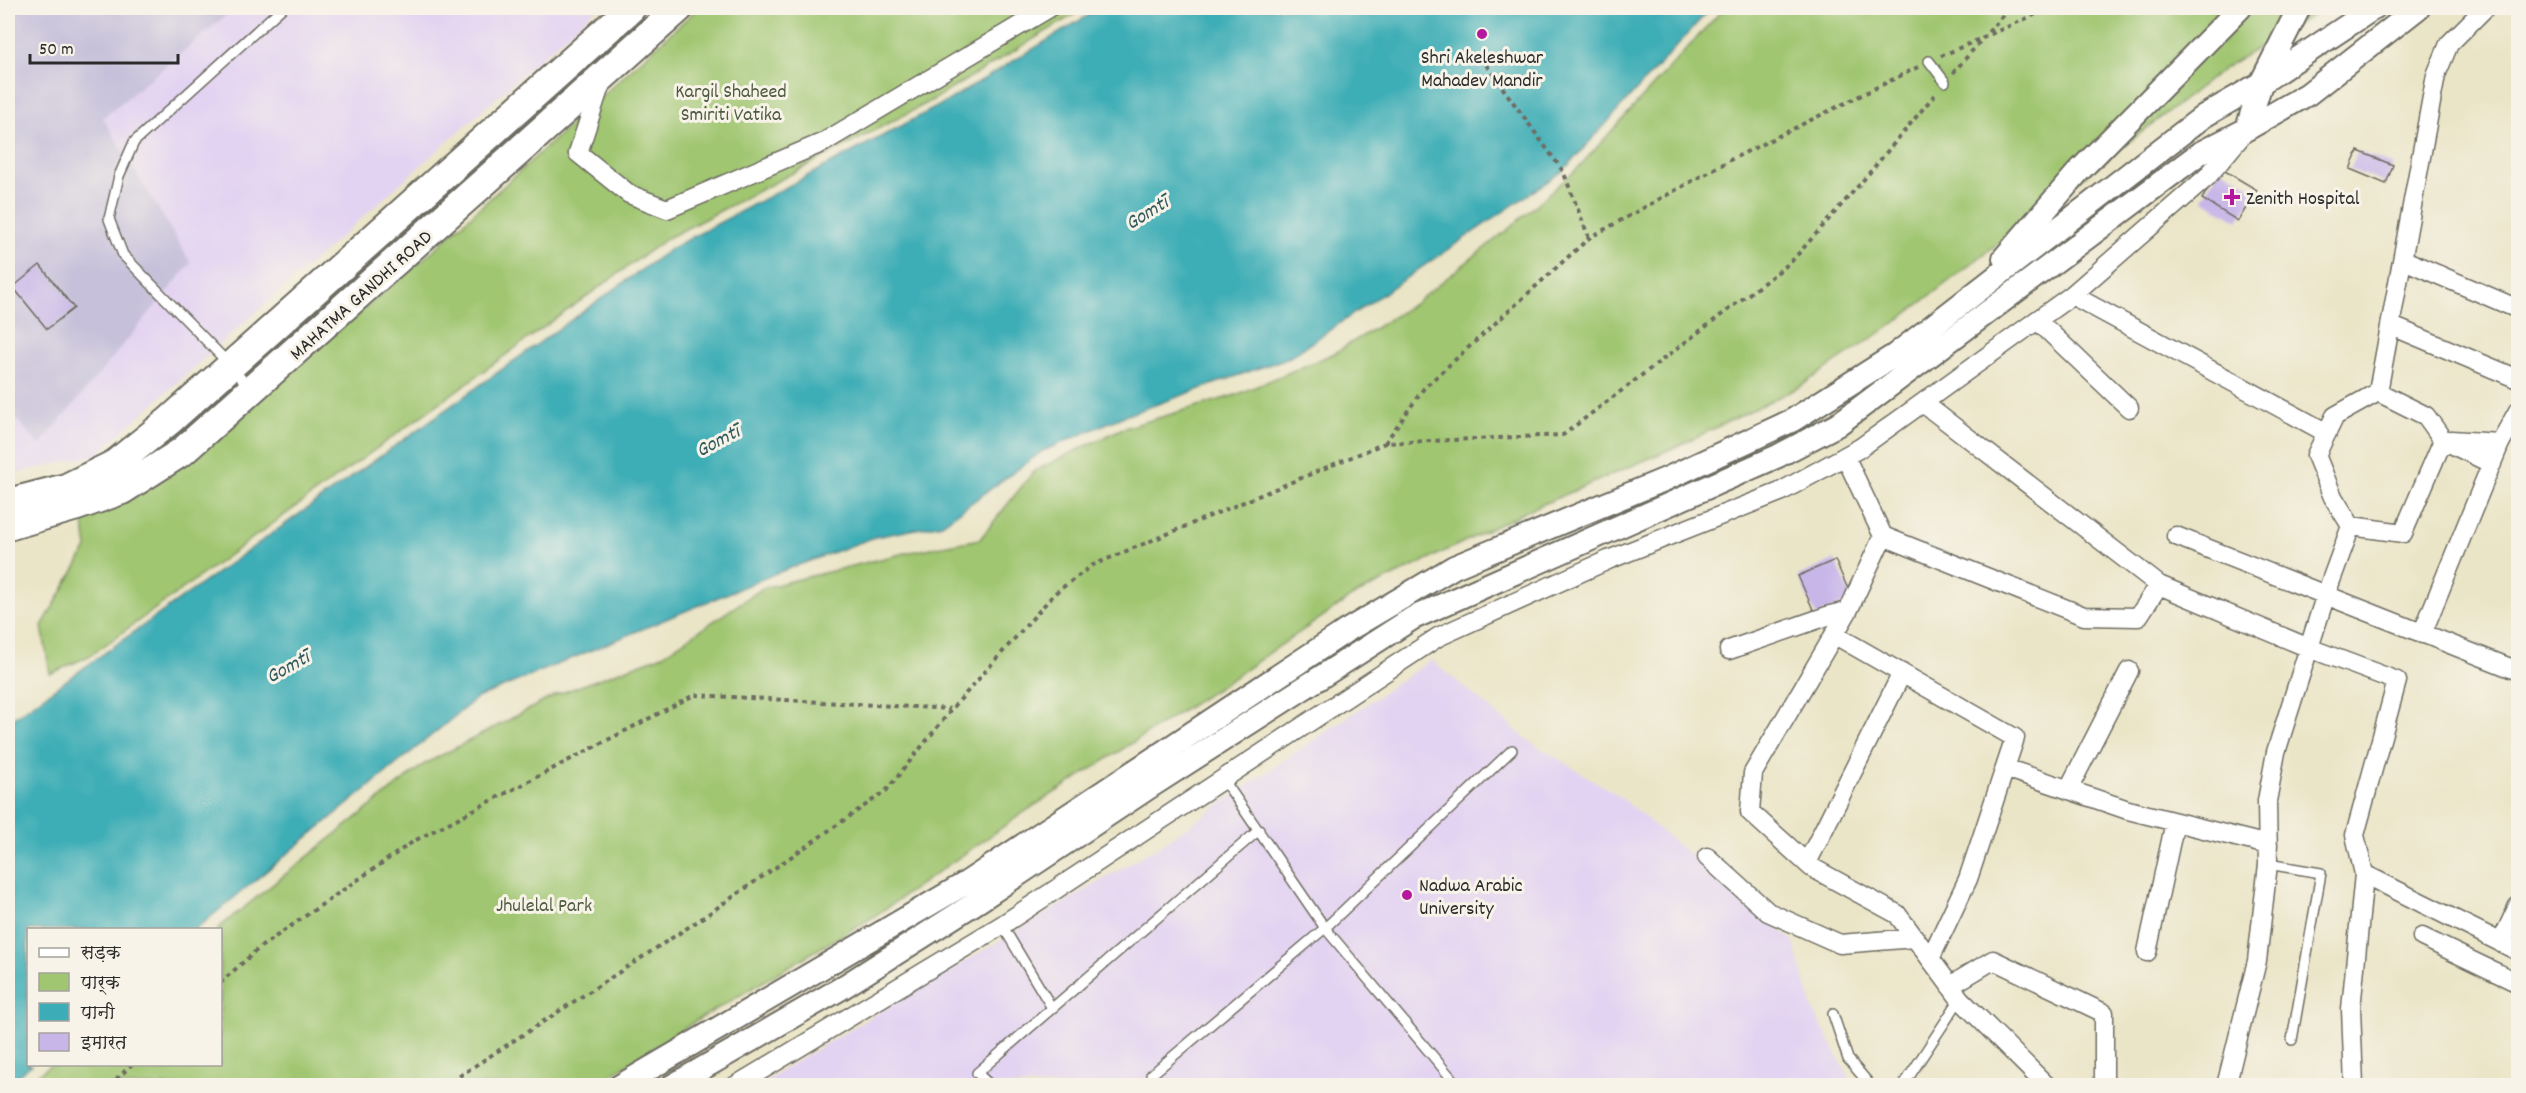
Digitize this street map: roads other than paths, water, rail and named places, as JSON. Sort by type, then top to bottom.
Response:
[{"type":"main road","name":"MAHATMA GANDHI ROAD","points":[[8,503],[66,488],[115,464],[169,421],[631,8]]},
{"type":"main road","name":"MAHATMA GANDHI ROAD","points":[[8,526],[122,490],[183,451],[680,8]]},
{"type":"street","points":[[604,76],[578,153],[629,194],[667,208],[824,142],[1049,8]]},
{"type":"street","points":[[1971,296],[2078,172],[2240,8]]},
{"type":"street","points":[[735,1086],[1002,925],[1437,637],[1608,560],[1780,492],[1860,448],[2072,295],[2207,177],[2247,129],[2261,83],[2299,8]]},
{"type":"street","points":[[620,1086],[966,883],[1346,631],[1454,567],[1666,478],[1793,420],[1895,355],[2204,116],[2261,83],[2374,8]]},
{"type":"street","points":[[672,1086],[840,989],[940,926],[1413,618],[1778,456],[1837,425],[2200,153],[2307,94],[2418,8]]},
{"type":"street","points":[[2351,526],[2333,497],[2316,455],[2335,416],[2378,392],[2392,326],[2436,75],[2449,44],[2485,8]]},
{"type":"street","points":[[2404,260],[2518,309]]},
{"type":"street","points":[[2072,295],[2327,433]]},
{"type":"street","points":[[2037,320],[2128,408]]},
{"type":"street","points":[[2392,326],[2518,379]]},
{"type":"street","points":[[2378,392],[2426,416],[2443,440],[2492,464]]},
{"type":"street","points":[[1923,403],[2159,585],[2309,648],[2397,681],[2355,835],[2364,874],[2351,1009],[2354,1086]]},
{"type":"street","points":[[2422,634],[2500,443],[2518,415]]},
{"type":"street","points":[[2351,526],[2403,533],[2443,440]]},
{"type":"street","points":[[2443,440],[2500,443]]},
{"type":"street","points":[[1845,456],[1883,536],[2084,616],[2138,617],[2159,585]]},
{"type":"street","points":[[2226,1086],[2257,961],[2268,864],[2267,801],[2276,752],[2326,594],[2351,526]]},
{"type":"street","points":[[1883,536],[1835,635],[1753,773],[1750,812],[1807,863],[1897,914],[1955,992],[2047,1086]]},
{"type":"street","points":[[2176,536],[2518,671]]},
{"type":"street","points":[[1729,650],[1830,615],[1848,611]]},
{"type":"street","points":[[1835,635],[2015,738],[1968,879],[1930,959]]},
{"type":"street","points":[[2068,790],[2129,671]]},
{"type":"street","points":[[1807,863],[1902,673]]},
{"type":"street","points":[[2005,768],[2128,810],[2268,845]]},
{"type":"street","points":[[2147,952],[2175,822]]},
{"type":"street","points":[[1707,857],[1768,912],[1840,944],[1914,938]]},
{"type":"street","points":[[2364,874],[2518,951]]},
{"type":"street","points":[[2501,943],[2518,906]]},
{"type":"street","points":[[2421,937],[2518,983]]},
{"type":"street","points":[[1955,992],[1993,960],[2104,1012],[2104,1086]]},
{"type":"lane","points":[[251,390],[231,366],[123,255],[109,219],[119,176],[134,142],[282,8]]},
{"type":"lane","points":[[1929,61],[1945,82]]},
{"type":"lane","points":[[1151,1075],[1326,928],[1512,750]]},
{"type":"lane","points":[[1222,779],[1326,928],[1458,1086]]},
{"type":"lane","points":[[991,1086],[977,1073],[1259,830]]},
{"type":"lane","points":[[2268,864],[2321,873],[2292,1040]]},
{"type":"lane","points":[[1002,925],[1052,1008]]},
{"type":"lane","points":[[1903,1086],[1955,992]]},
{"type":"lane","points":[[1833,1014],[1848,1059],[1871,1086]]},
{"type":"water","name":"Gomtī","points":[[1100,8],[1711,8],[1563,171],[1290,357],[1124,416],[1043,451],[942,524],[875,537],[774,574],[477,698],[197,928],[27,928],[27,1066],[30,1066],[8,1084],[8,722],[672,248],[946,102]]},
{"type":"place","name":"Shri Akeleshwar Mahadev Mandir","points":[[1482,34]]},
{"type":"place","name":"Zenith Hospital","points":[[2232,197]]},
{"type":"place","name":"Nadwa Arabic University","points":[[1407,895]]},
{"type":"park label","name":"Kargil Shaheed Smiriti Vatika","points":[[731,102]]},
{"type":"park label","name":"Jhulelal Park","points":[[544,904]]}]
